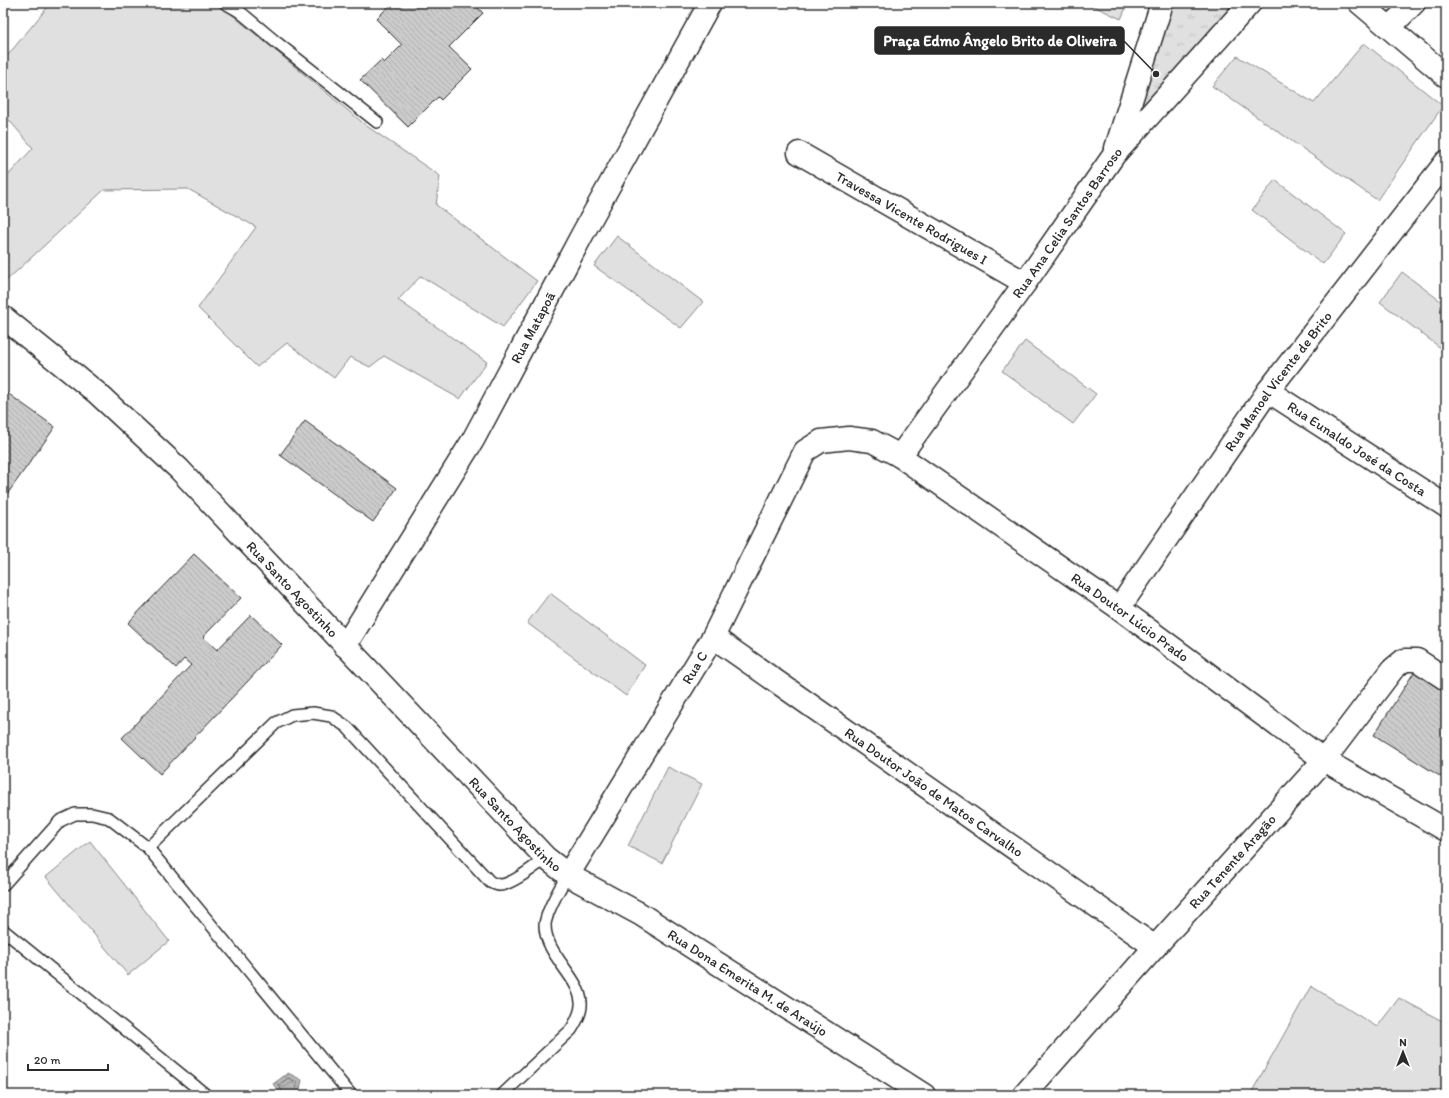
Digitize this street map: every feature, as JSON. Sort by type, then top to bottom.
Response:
[{"type":"street","name":"Rua Matapoã","points":[[345,646],[473,440],[586,228],[710,3]]},
{"type":"street","points":[[1114,155],[1162,3]]},
{"type":"street","name":"Rua Ana Celia Santos Barroso","points":[[900,456],[1025,283],[1114,155],[1250,3]]},
{"type":"street","points":[[1360,3],[1446,76]]},
{"type":"street","points":[[1390,27],[1414,3]]},
{"type":"street","name":"Travessa Vicente Rodrigues I","points":[[799,153],[1025,283]]},
{"type":"street","name":"Rua Manoel Vicente de Brito","points":[[1119,608],[1268,391],[1446,162]]},
{"type":"street","name":"Rua Santo Agostinho","points":[[3,317],[97,393],[179,469],[546,858],[568,875]]},
{"type":"street","name":"Rua Eunaldo José da Costa","points":[[1268,391],[1446,506]]},
{"type":"street","name":"Rua Doutor Lúcio Prado","points":[[805,451],[821,441],[849,438],[872,442],[900,456],[1119,608],[1324,760],[1446,830]]},
{"type":"street","name":"Rua C","points":[[568,875],[713,638],[805,451]]},
{"type":"street","name":"Rua Doutor João de Matos Carvalho","points":[[713,638],[1155,947]]},
{"type":"street","name":"Rua Tenente Aragão","points":[[1024,1095],[1324,760],[1393,669],[1404,660],[1417,660],[1446,679]]},
{"type":"street","name":"Rua Dona Emerita M. de Araújo","points":[[568,875],[640,914],[924,1095]]},
{"type":"lane","points":[[225,3],[239,11],[377,122]]},
{"type":"lane","points":[[148,848],[276,722],[292,715],[313,713],[331,716],[347,727],[490,882],[499,885],[506,884],[546,858]]},
{"type":"lane","points":[[3,885],[60,821],[75,814],[92,814],[109,818],[148,848],[351,1095]]},
{"type":"lane","points":[[502,1095],[571,1030],[578,1018],[581,1003],[578,991],[553,952],[547,938],[544,924],[554,896],[568,875]]},
{"type":"lane","points":[[3,930],[206,1095]]},
{"type":"green space","points":[[51,3],[212,3],[225,9],[368,127],[440,176],[436,205],[537,281],[503,327],[421,276],[398,300],[487,362],[460,399],[384,356],[370,367],[350,357],[334,378],[287,343],[257,367],[198,308],[256,227],[188,189],[104,190],[5,282],[3,280],[3,181],[33,148],[3,113],[3,61]]},
{"type":"green space","points":[[1087,3],[1128,3],[1121,19]]},
{"type":"green space","points":[[1157,3],[1237,3],[1115,145]]},
{"type":"green space","points":[[1364,43],[1443,106],[1377,200],[1212,86],[1237,56],[1314,103]]},
{"type":"green space","points":[[1275,180],[1346,234],[1323,264],[1252,210]]},
{"type":"green space","points":[[617,236],[703,302],[681,328],[594,266]]},
{"type":"green space","points":[[1402,272],[1446,305],[1446,352],[1380,302]]},
{"type":"green space","points":[[1025,341],[1096,394],[1073,424],[1002,371]]},
{"type":"green space","points":[[550,593],[645,665],[626,696],[527,623]]},
{"type":"green space","points":[[668,767],[702,784],[662,863],[628,846]]},
{"type":"green space","points":[[90,841],[169,941],[128,975],[46,877]]},
{"type":"green space","points":[[1311,986],[1377,1027],[1399,998],[1446,1023],[1446,1095],[1250,1095]]},
{"type":"water","points":[[288,1073],[302,1080],[300,1095],[281,1095],[273,1084]]},
{"type":"building","points":[[392,3],[473,3],[483,13],[449,47],[472,69],[441,100],[438,97],[408,127],[360,80],[381,60],[384,63],[402,45],[376,19]]},
{"type":"building","points":[[3,390],[55,427],[8,493],[3,489]]},
{"type":"building","points":[[305,421],[397,488],[373,522],[280,455]]},
{"type":"building","points":[[194,554],[241,598],[203,637],[217,650],[251,615],[282,645],[160,774],[122,738],[191,665],[184,659],[176,668],[128,623]]},
{"type":"building","points":[[1416,669],[1446,688],[1446,780],[1374,735]]},
{"type":"place","name":"Praça Edmo Ângelo Brito de Oliveira","points":[[1156,74]]}]
